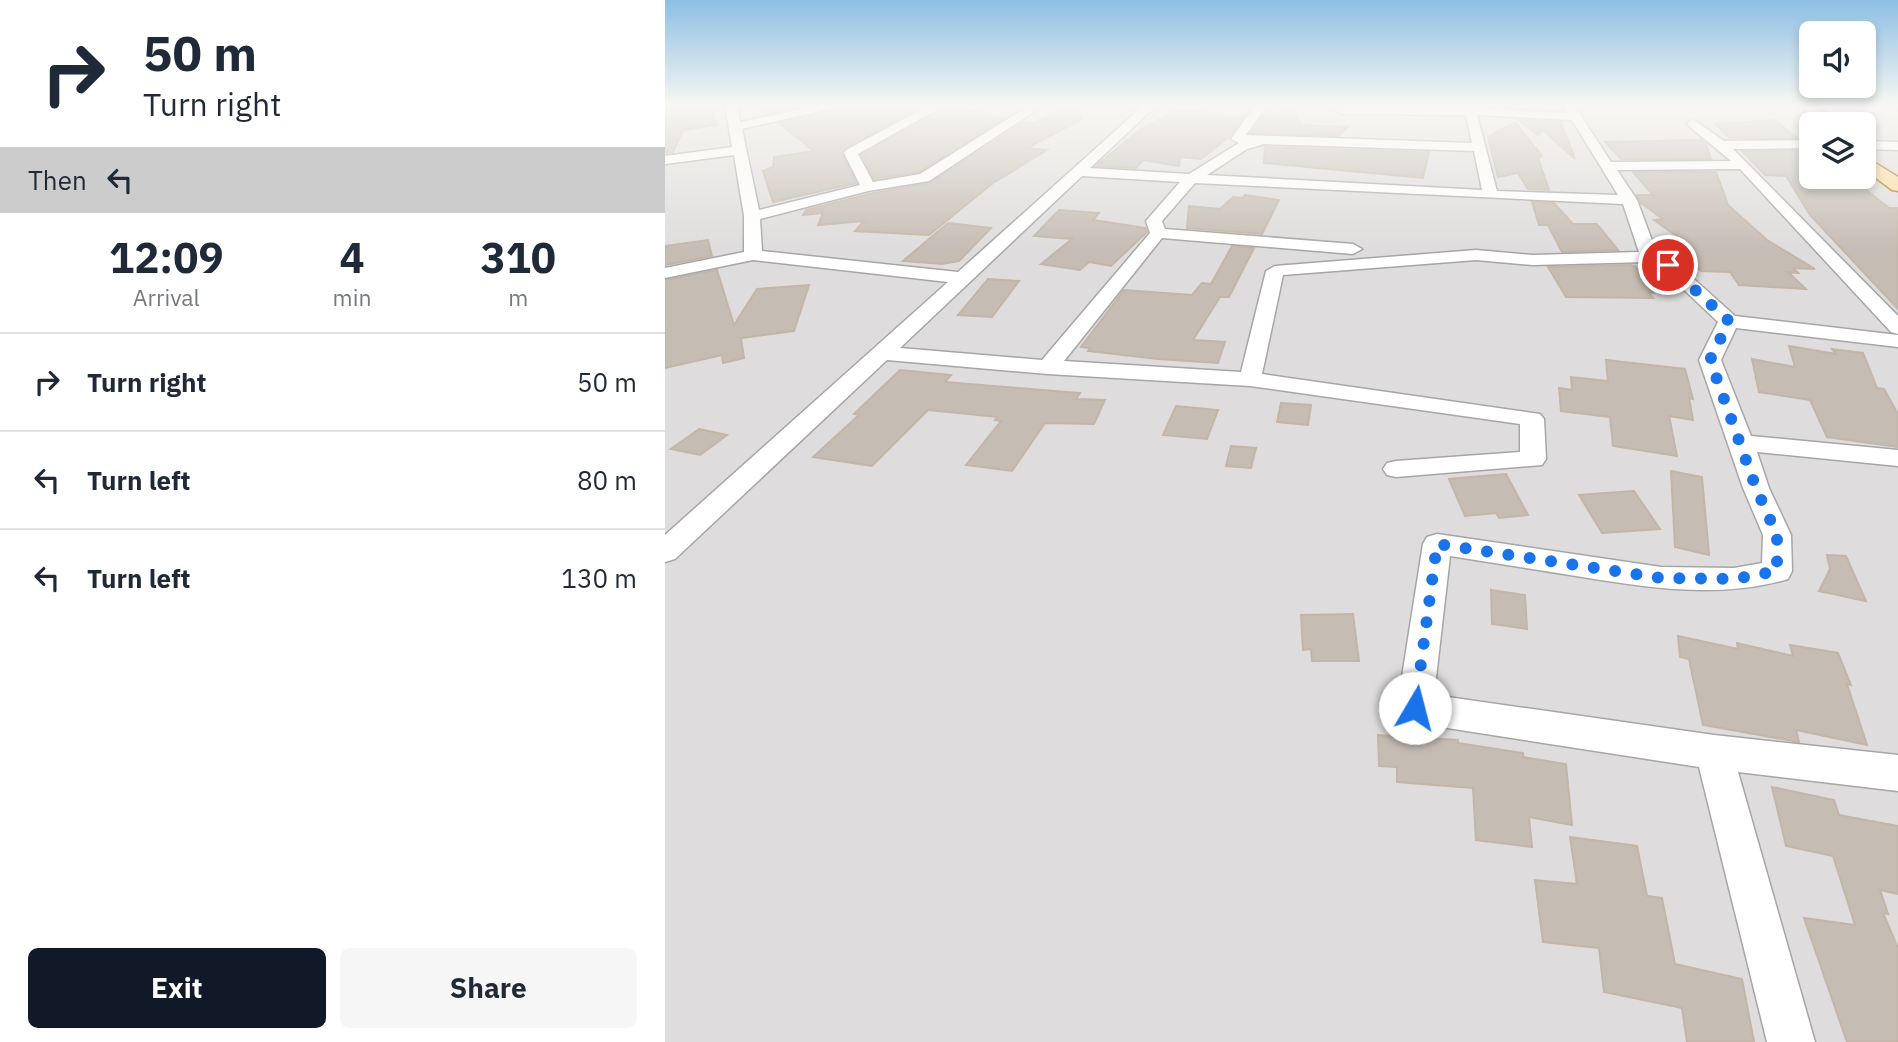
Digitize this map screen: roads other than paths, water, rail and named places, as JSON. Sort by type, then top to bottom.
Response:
[{"type":"main road","points":[[1876,154],[1898,169]]},
{"type":"main road","points":[[1876,170],[1898,186]]},
{"type":"street","points":[[665,160],[713,154]]},
{"type":"street","points":[[741,154],[752,216],[753,255]]},
{"type":"street","points":[[851,154],[869,187]]},
{"type":"street","points":[[752,216],[869,187],[924,178],[962,154]]},
{"type":"street","points":[[665,552],[1099,154]]},
{"type":"street","points":[[1158,233],[1154,221],[1191,179],[1230,154]]},
{"type":"street","points":[[1481,154],[1490,195]]},
{"type":"street","points":[[1599,154],[1629,200],[1649,257]]},
{"type":"street","points":[[1731,154],[1898,328]]},
{"type":"street","points":[[1607,166],[1744,165]]},
{"type":"street","points":[[1079,172],[1629,200]]},
{"type":"street","points":[[1158,233],[1436,257]]},
{"type":"street","points":[[1048,367],[1158,233]]},
{"type":"street","points":[[665,273],[753,255],[964,278]]},
{"type":"street","points":[[1250,379],[1275,271],[1436,257],[1476,255],[1533,260],[1649,257],[1668,265],[1729,321],[1838,337],[1898,341]]},
{"type":"street","points":[[1729,321],[1710,360],[1756,488],[1777,535],[1777,571],[1734,579],[1661,578],[1437,544],[1415,708],[1714,752],[1898,773]]},
{"type":"street","points":[[882,353],[1048,367],[1250,379],[1532,419],[1533,459],[1396,469]]},
{"type":"street","points":[[1741,443],[1898,458]]},
{"type":"street","points":[[1714,752],[1791,1042]]}]
